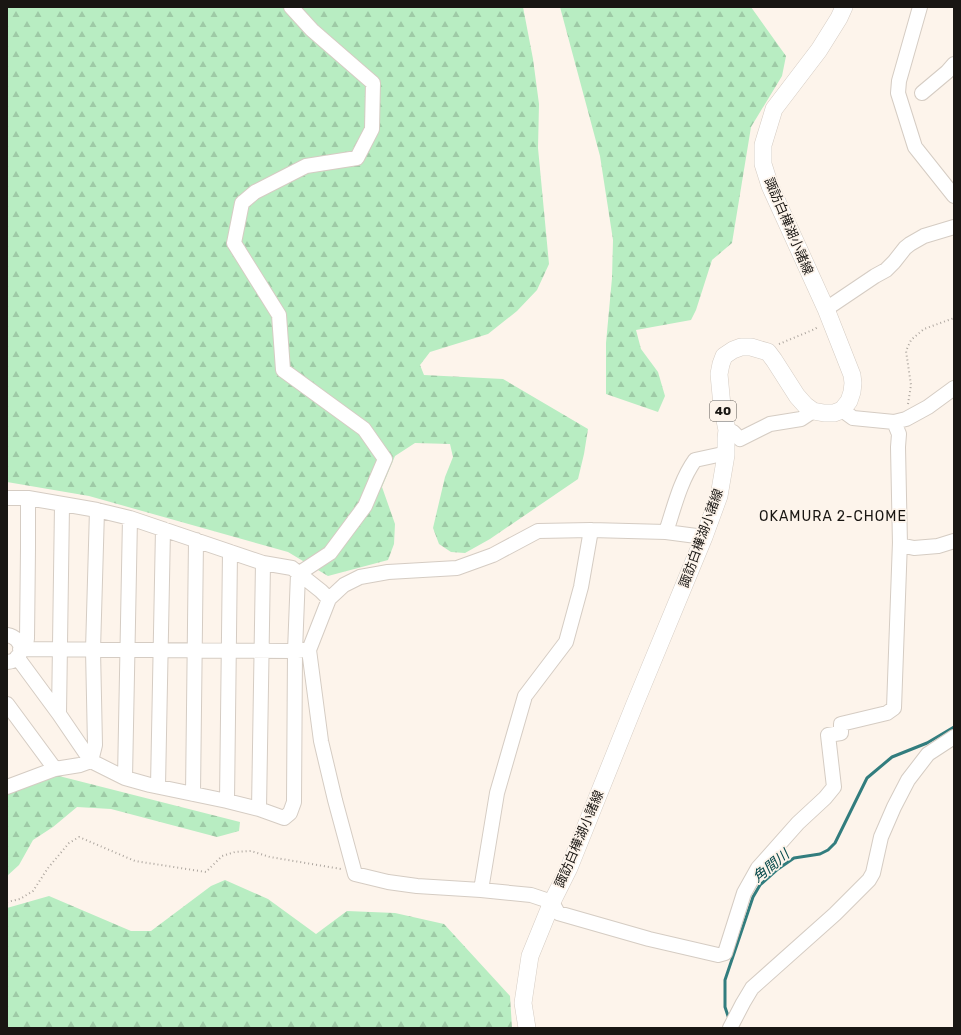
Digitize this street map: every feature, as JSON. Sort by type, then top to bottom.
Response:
[{"type":"main road","name":"諏訪白樺湖小諸線","points":[[842,410],[849,401],[852,392],[852,374],[770,186],[763,164],[763,145],[774,109],[819,50],[839,18],[844,7]]},
{"type":"main road","name":"諏訪白樺湖小諸線","points":[[527,1028],[524,1003],[530,956],[552,902],[569,868],[719,496],[726,455],[727,430],[722,406],[719,374],[721,364],[724,356],[741,347],[751,347],[768,352]]},
{"type":"main road","points":[[768,352],[797,396],[805,405],[813,411],[824,413],[834,414],[842,410]]},
{"type":"street","points":[[291,7],[312,30],[374,82],[372,129],[357,158],[306,166],[255,192],[242,203],[234,243],[279,316],[283,370],[364,429],[385,459],[365,506],[330,553],[298,574]]},
{"type":"street","points":[[920,7],[899,81],[898,93],[915,147],[954,196]]},
{"type":"street","points":[[922,93],[952,71]]},
{"type":"street","points":[[827,314],[886,270],[910,244],[924,236],[954,227]]},
{"type":"street","points":[[842,410],[853,418],[900,420],[928,407],[954,388]]},
{"type":"street","points":[[727,430],[733,432],[740,438],[770,424],[800,419],[813,411]]},
{"type":"street","points":[[704,536],[666,532],[591,530],[538,531],[493,555],[457,568],[388,572],[360,577],[344,585],[329,599],[302,650],[321,741],[355,874],[388,882],[417,886],[531,895],[552,902],[558,913],[649,939],[710,954],[718,955],[725,953],[744,893],[758,868],[798,823],[825,798],[834,787],[828,735],[841,733],[841,724],[887,713],[894,708],[900,541],[898,447],[900,420]]},
{"type":"street","points":[[666,532],[689,469],[695,460],[718,455]]},
{"type":"street","points":[[7,498],[28,498],[97,510],[130,518],[263,563],[292,568],[329,599]]},
{"type":"street","points":[[14,649],[27,639],[28,498]]},
{"type":"street","points":[[59,714],[62,505]]},
{"type":"street","points":[[91,761],[95,745],[93,650],[97,510]]},
{"type":"street","points":[[125,778],[130,518]]},
{"type":"street","points":[[158,786],[163,528]]},
{"type":"street","points":[[481,890],[497,793],[525,696],[566,642],[581,587],[591,530]]},
{"type":"street","points":[[193,794],[196,540]]},
{"type":"street","points":[[900,541],[900,545],[914,548],[938,546],[954,541]]},
{"type":"street","points":[[227,801],[230,552]]},
{"type":"street","points":[[259,809],[263,563]]},
{"type":"street","points":[[14,649],[91,761],[125,778],[259,809],[284,818],[290,813],[294,802],[302,650],[298,574]]},
{"type":"street","points":[[14,649],[229,651],[302,650]]},
{"type":"street","points":[[7,704],[55,769]]},
{"type":"street","points":[[737,1022],[743,1003],[752,988],[835,914],[869,880],[873,873],[881,837],[908,780],[928,754],[954,737]]},
{"type":"street","points":[[7,787],[55,769],[80,765],[91,761]]},
{"type":"path","points":[[768,352],[782,342],[816,329],[827,314]]},
{"type":"path","points":[[900,420],[911,385],[906,351],[911,340],[924,329],[954,318]]},
{"type":"path","points":[[7,902],[20,899],[33,891],[48,868],[69,843],[79,837],[134,861],[206,872],[222,856],[235,852],[251,852],[270,857],[340,869],[355,874]]},
{"type":"green space","points":[[7,7],[523,7],[533,59],[539,104],[538,148],[549,264],[537,290],[517,311],[488,334],[430,352],[420,365],[424,375],[503,379],[588,429],[578,479],[490,539],[465,553],[451,552],[439,544],[433,528],[445,477],[453,457],[450,444],[415,443],[395,456],[382,487],[395,524],[394,544],[388,560],[328,576],[288,552],[89,496],[7,482]]},
{"type":"green space","points":[[560,7],[751,7],[786,56],[782,76],[751,127],[732,243],[712,260],[696,310],[691,320],[636,330],[641,349],[658,372],[665,396],[658,412],[606,394],[606,343],[612,278],[613,240],[600,156]]},
{"type":"green space","points":[[55,775],[240,822],[239,831],[217,837],[111,809],[77,807],[53,827],[33,840],[19,865],[7,876],[7,782]]},
{"type":"green space","points":[[225,880],[268,899],[316,934],[347,911],[395,913],[444,924],[510,996],[512,1028],[7,1028],[7,908],[49,896],[131,931],[151,931],[211,886]]},
{"type":"waterway","name":"角間川","points":[[729,1019],[725,1007],[725,980],[753,897],[760,885],[778,869],[794,858],[820,854],[828,850],[835,843],[867,778],[892,757],[927,743],[954,727]]},
{"type":"district","name":"OKAMURA 2-CHOME","points":[[833,516]]}]
